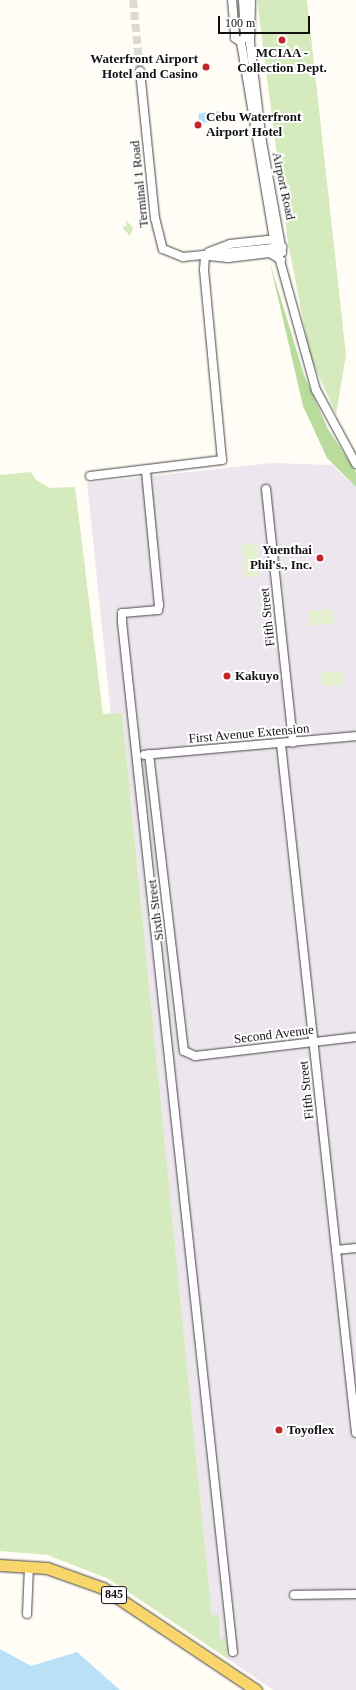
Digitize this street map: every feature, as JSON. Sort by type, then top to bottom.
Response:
[{"type":"main road","name":"845","points":[[0,1565],[47,1568],[103,1588],[256,1690]]},
{"type":"street","name":"Airport Road","points":[[232,0],[235,38],[241,42]]},
{"type":"street","name":"Airport Road","points":[[251,0],[250,43],[262,142],[279,248],[302,347],[316,390],[356,464]]},
{"type":"street","name":"Airport Road","points":[[243,2],[245,36],[241,42],[278,239]]},
{"type":"street","name":"Terminal 1 Road","points":[[140,71],[159,244],[167,252],[183,257],[279,248]]},
{"type":"street","name":"Terminal 1 Road","points":[[205,255],[219,246],[278,239]]},
{"type":"street","name":"Terminal 1 Road","points":[[205,255],[228,258],[270,253],[282,260]]},
{"type":"street","points":[[90,476],[146,471],[222,460],[204,270],[205,255]]},
{"type":"street","points":[[146,471],[159,605],[158,610],[122,613],[122,622],[233,1652]]},
{"type":"street","name":"Fifth Street","points":[[266,489],[293,743]]},
{"type":"street","name":"First Avenue Extension","points":[[146,755],[293,743],[356,736]]},
{"type":"street","name":"Fifth Street","points":[[281,744],[356,1433]]},
{"type":"street","name":"Sixth Street","points":[[146,755],[184,1051],[195,1056]]},
{"type":"street","name":"Second Avenue","points":[[195,1056],[356,1037]]},
{"type":"street","points":[[336,1250],[356,1248]]},
{"type":"street","points":[[27,1614],[29,1567]]},
{"type":"street","points":[[294,1595],[356,1594]]},
{"type":"shaded area","points":[[272,463],[332,465],[356,487],[356,1690],[273,1690],[228,1659],[226,1639],[220,1639],[219,1615],[212,1616],[122,713],[111,714],[87,483]]},
{"type":"green space","points":[[257,0],[307,0],[346,355],[336,414],[310,356],[288,242]]},
{"type":"green space","points":[[126,220],[133,228],[130,236],[122,227],[127,226]]},
{"type":"green space","points":[[270,263],[304,375],[328,429],[356,472],[356,487],[327,458],[303,406]]},
{"type":"green space","points":[[31,472],[36,480],[50,488],[75,487],[103,714],[122,713],[212,1615],[219,1615],[220,1639],[226,1638],[228,1659],[109,1579],[47,1555],[0,1551],[0,475]]},
{"type":"green space","points":[[257,544],[260,576],[245,577],[242,545]]},
{"type":"green space","points":[[332,609],[333,624],[309,626],[308,611]]},
{"type":"green space","points":[[342,671],[343,685],[322,686],[321,672]]},
{"type":"water","points":[[221,111],[222,121],[199,123],[198,113]]},
{"type":"water","points":[[0,1649],[31,1666],[77,1652],[120,1690],[0,1690]]},
{"type":"tunnel","points":[[133,0],[140,71]]},
{"type":"place","name":"MCIAA - Collection Dept.","points":[[282,40]]},
{"type":"place","name":"Waterfront Airport Hotel and Casino","points":[[206,67]]},
{"type":"place","name":"Cebu Waterfront Airport Hotel","points":[[198,125]]},
{"type":"place","name":"Yuenthai Phil's., Inc.","points":[[320,558]]},
{"type":"place","name":"Kakuyo","points":[[227,676]]},
{"type":"place","name":"Toyoflex","points":[[279,1430]]}]
